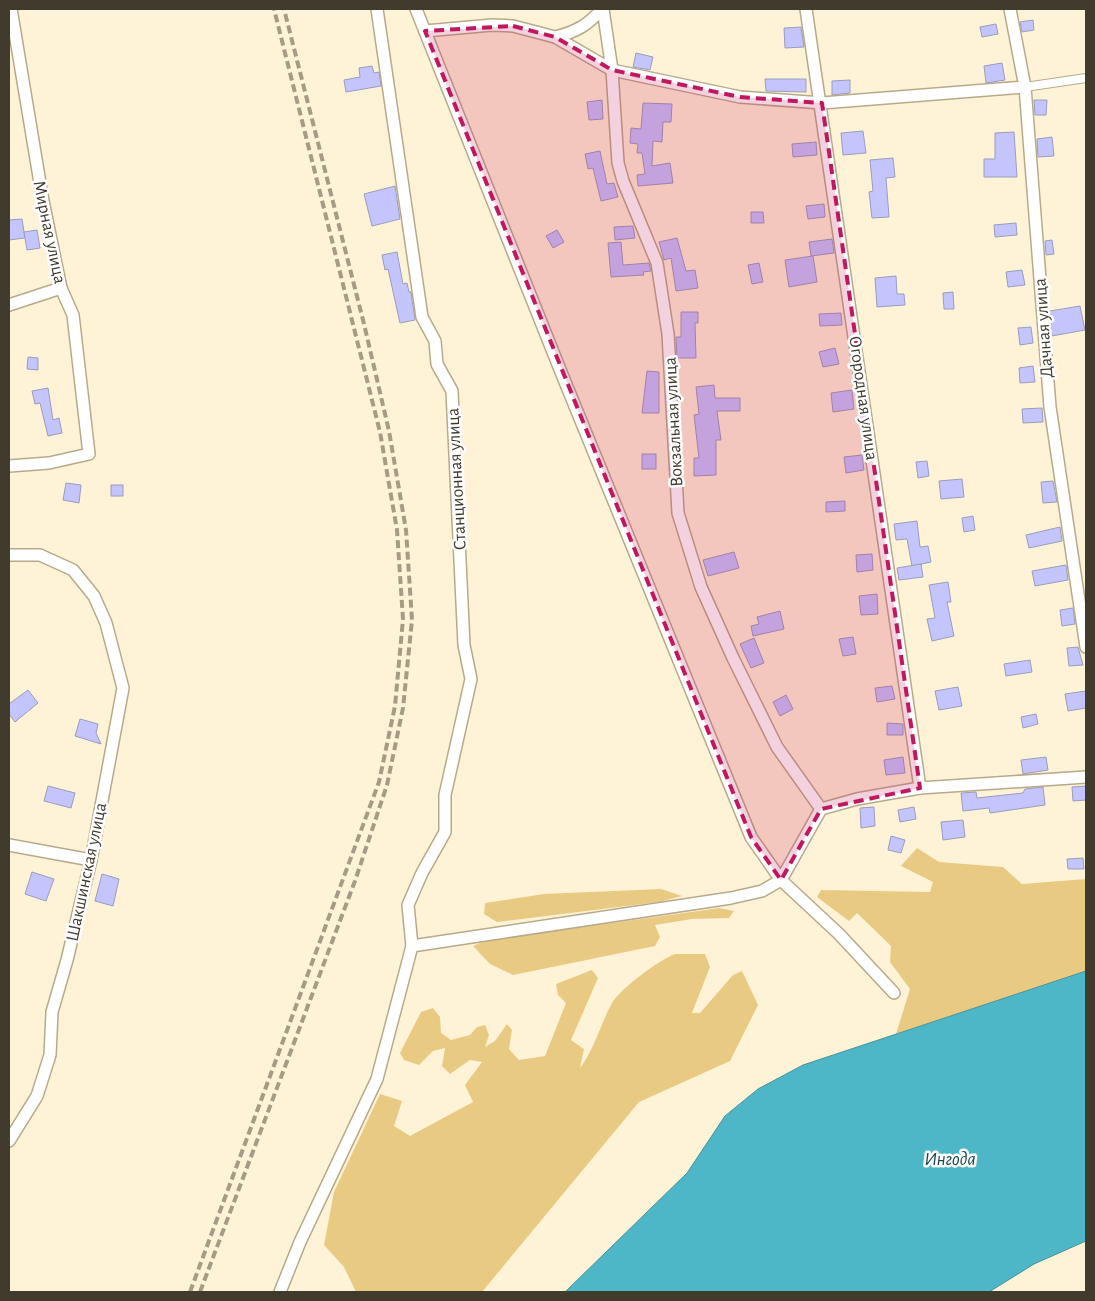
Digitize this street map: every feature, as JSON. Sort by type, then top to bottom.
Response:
[{"type":"street","name":"Станционная улица","points":[[377,9],[422,317],[434,341],[437,364],[452,391],[464,645],[471,679],[445,795],[446,832],[422,873],[408,905],[412,946]]},
{"type":"street","points":[[416,9],[751,837],[781,880],[839,934],[894,993]]},
{"type":"street","points":[[555,37],[577,32],[591,22],[602,9]]},
{"type":"street","name":"Вокзальная улица","points":[[602,9],[612,70],[618,163],[657,263],[668,334],[678,514],[701,587],[733,658],[778,748],[821,809]]},
{"type":"street","name":"Огородная улица","points":[[806,9],[822,103],[920,788]]},
{"type":"street","name":"Дачная улица","points":[[1010,9],[1025,87],[1050,407],[1086,647]]},
{"type":"street","name":"Мирная улица","points":[[9,466],[49,464],[90,454],[73,315],[61,288],[43,201],[11,10]]},
{"type":"street","points":[[425,31],[506,25],[555,37],[612,70],[740,97],[822,103],[1025,87],[1086,78]]},
{"type":"street","points":[[9,305],[61,288]]},
{"type":"street","name":"Шакшинская улица","points":[[9,554],[40,555],[72,570],[94,596],[106,623],[123,688],[91,860],[67,960],[52,1012],[50,1055],[38,1096],[9,1141]]},
{"type":"street","points":[[280,1292],[300,1242],[377,1079],[412,946],[731,898],[762,891],[781,880],[821,809],[920,788],[1086,777]]},
{"type":"street","points":[[9,845],[91,860]]},
{"type":"highlighted area","points":[[513,26],[555,37],[612,70],[740,97],[822,103],[920,788],[821,809],[781,880],[751,837],[425,31]]},
{"type":"shaded area","points":[[917,848],[939,862],[1003,867],[1022,884],[1086,879],[1086,971],[896,1034],[910,989],[890,962],[891,946],[857,913],[849,921],[817,897],[821,890],[930,892],[933,882],[901,866]]},
{"type":"shaded area","points":[[661,889],[682,896],[659,902],[497,922],[484,914],[485,903],[544,894]]},
{"type":"shaded area","points":[[719,908],[734,911],[729,918],[692,919],[655,925],[660,937],[655,946],[513,975],[490,964],[473,946],[485,941]]},
{"type":"shaded area","points":[[675,954],[705,954],[710,967],[692,1013],[700,1013],[733,975],[742,971],[758,1005],[730,1061],[639,1102],[482,1292],[356,1292],[344,1267],[324,1245],[334,1192],[380,1094],[402,1101],[394,1126],[410,1136],[473,1102],[465,1085],[482,1062],[470,1060],[450,1074],[442,1066],[445,1048],[433,1051],[419,1065],[404,1060],[400,1053],[421,1012],[433,1008],[440,1017],[441,1033],[451,1040],[470,1035],[477,1027],[485,1025],[489,1035],[485,1047],[495,1041],[507,1024],[512,1030],[509,1049],[519,1060],[545,1056],[566,1003],[558,995],[556,984],[592,970],[598,978],[571,1040],[584,1049],[580,1068],[590,1052],[612,1003],[617,997],[641,975]]},
{"type":"water","name":"Ингода","points":[[1086,971],[1086,1241],[1034,1264],[989,1292],[565,1292],[687,1173],[725,1116],[758,1089],[803,1065]]},
{"type":"building","points":[[1033,20],[1034,30],[1022,32],[1020,22]]},
{"type":"building","points":[[996,24],[998,34],[982,37],[980,27]]},
{"type":"building","points":[[801,27],[804,47],[785,48],[784,28]]},
{"type":"building","points":[[636,53],[653,57],[650,70],[633,67]]},
{"type":"building","points":[[1002,63],[1005,80],[986,83],[984,66]]},
{"type":"building","points":[[372,66],[374,73],[379,72],[381,86],[346,92],[344,80],[360,77],[359,68]]},
{"type":"building","points":[[765,79],[806,79],[806,92],[766,91]]},
{"type":"building","points":[[850,80],[850,93],[832,95],[832,81]]},
{"type":"building","points":[[602,100],[603,119],[589,120],[587,102]]},
{"type":"building","points":[[1034,100],[1047,100],[1046,115],[1035,115]]},
{"type":"building","points":[[643,103],[672,104],[671,122],[663,122],[662,142],[653,141],[652,166],[670,163],[673,183],[638,186],[637,175],[645,174],[642,153],[637,153],[638,144],[630,143],[631,128],[641,129]]},
{"type":"building","points":[[863,131],[866,153],[843,155],[841,133]]},
{"type":"building","points":[[1014,132],[1017,177],[984,177],[984,159],[995,159],[995,133]]},
{"type":"building","points":[[1052,137],[1054,156],[1038,157],[1037,139]]},
{"type":"building","points":[[816,142],[817,155],[793,157],[792,144]]},
{"type":"building","points":[[600,151],[607,184],[614,183],[618,197],[601,201],[593,168],[588,169],[585,154]]},
{"type":"building","points":[[893,158],[895,177],[886,178],[889,217],[872,218],[869,192],[873,191],[870,160]]},
{"type":"building","points":[[395,186],[400,219],[372,226],[364,194]]},
{"type":"building","points":[[824,204],[825,217],[808,219],[806,206]]},
{"type":"building","points":[[751,212],[763,212],[764,223],[751,223]]},
{"type":"building","points":[[22,219],[25,238],[9,240],[9,220]]},
{"type":"building","points":[[1016,223],[1017,235],[995,237],[994,225]]},
{"type":"building","points":[[633,226],[635,238],[615,240],[614,227]]},
{"type":"building","points":[[37,230],[40,248],[27,250],[24,232]]},
{"type":"building","points":[[557,230],[564,242],[553,248],[546,236]]},
{"type":"building","points":[[677,238],[686,271],[695,270],[698,288],[676,291],[671,258],[664,260],[659,242]]},
{"type":"building","points":[[832,239],[834,253],[811,256],[809,242]]},
{"type":"building","points":[[1052,240],[1054,254],[1046,255],[1045,241]]},
{"type":"building","points":[[621,242],[623,265],[649,263],[651,271],[643,272],[644,275],[611,277],[608,243]]},
{"type":"building","points":[[397,252],[403,284],[407,283],[409,292],[411,292],[415,320],[400,323],[388,269],[385,270],[382,255]]},
{"type":"building","points":[[813,256],[817,282],[789,287],[785,260]]},
{"type":"building","points":[[759,263],[763,282],[752,284],[748,265]]},
{"type":"building","points":[[1022,270],[1025,285],[1008,287],[1006,272]]},
{"type":"building","points":[[896,276],[897,294],[904,294],[905,305],[877,307],[875,278]]},
{"type":"building","points":[[953,292],[954,309],[944,309],[943,293]]},
{"type":"building","points":[[1080,306],[1085,330],[1052,336],[1050,311]]},
{"type":"building","points":[[681,312],[698,312],[698,323],[695,323],[696,358],[677,358],[676,337],[681,337]]},
{"type":"building","points":[[841,313],[842,325],[820,326],[819,314]]},
{"type":"building","points":[[1031,327],[1033,343],[1020,345],[1018,328]]},
{"type":"building","points":[[835,348],[839,364],[823,367],[819,352]]},
{"type":"building","points":[[28,357],[38,358],[38,370],[27,369]]},
{"type":"building","points":[[1033,366],[1035,382],[1020,383],[1019,368]]},
{"type":"building","points":[[647,371],[659,372],[659,413],[642,413]]},
{"type":"building","points":[[714,385],[715,398],[740,398],[740,411],[717,411],[721,440],[716,440],[716,475],[694,476],[694,458],[699,458],[694,415],[699,414],[696,387]]},
{"type":"building","points":[[48,388],[53,420],[59,418],[62,433],[48,436],[40,403],[35,404],[32,391]]},
{"type":"building","points":[[852,390],[854,409],[833,412],[831,393]]},
{"type":"building","points":[[1042,408],[1043,422],[1023,423],[1022,409]]},
{"type":"building","points":[[642,454],[656,454],[656,469],[642,469]]},
{"type":"building","points":[[862,455],[864,470],[846,473],[844,457]]},
{"type":"building","points":[[927,461],[929,476],[918,478],[916,462]]},
{"type":"building","points":[[962,479],[964,497],[941,499],[939,481]]},
{"type":"building","points":[[1053,481],[1057,502],[1043,503],[1041,482]]},
{"type":"building","points":[[66,483],[81,485],[79,503],[63,500]]},
{"type":"building","points":[[111,485],[123,485],[123,496],[111,496]]},
{"type":"building","points":[[845,501],[845,511],[826,512],[826,502]]},
{"type":"building","points":[[973,516],[975,530],[964,532],[962,518]]},
{"type":"building","points":[[917,521],[920,547],[928,546],[931,562],[912,566],[907,539],[896,540],[894,524]]},
{"type":"building","points":[[1060,527],[1062,541],[1029,548],[1026,535]]},
{"type":"building","points":[[734,552],[739,568],[708,576],[703,560]]},
{"type":"building","points":[[872,554],[873,570],[857,572],[856,555]]},
{"type":"building","points":[[921,564],[923,577],[899,580],[897,568]]},
{"type":"building","points":[[1066,565],[1068,580],[1035,586],[1032,571]]},
{"type":"building","points":[[948,582],[951,602],[947,602],[954,636],[932,641],[927,619],[935,618],[929,585]]},
{"type":"building","points":[[877,594],[878,614],[861,615],[859,596]]},
{"type":"building","points":[[1073,608],[1075,624],[1062,626],[1060,610]]},
{"type":"building","points":[[780,611],[784,629],[753,636],[751,626],[759,624],[757,617]]},
{"type":"building","points":[[853,637],[856,654],[843,656],[839,639]]},
{"type":"building","points":[[754,638],[764,663],[751,668],[740,644]]},
{"type":"building","points":[[1078,647],[1083,665],[1069,666],[1067,648]]},
{"type":"building","points":[[1030,660],[1032,672],[1006,676],[1004,664]]},
{"type":"building","points":[[892,686],[895,699],[877,702],[875,688]]},
{"type":"building","points":[[958,687],[962,706],[939,710],[935,691]]},
{"type":"building","points":[[28,690],[38,703],[15,722],[9,714],[9,704]]},
{"type":"building","points":[[1086,691],[1086,708],[1068,711],[1065,694]]},
{"type":"building","points":[[786,695],[793,709],[780,716],[773,702]]},
{"type":"building","points":[[1036,714],[1038,724],[1023,728],[1021,717]]},
{"type":"building","points":[[80,719],[98,724],[96,733],[101,744],[75,736]]},
{"type":"building","points":[[887,723],[903,724],[903,735],[887,735]]},
{"type":"building","points":[[903,757],[905,773],[886,775],[884,760]]},
{"type":"building","points":[[1046,757],[1048,770],[1023,774],[1021,760]]},
{"type":"building","points":[[48,786],[75,793],[71,808],[44,801]]},
{"type":"building","points":[[1086,786],[1086,800],[1073,801],[1072,787]]},
{"type":"building","points":[[1043,787],[1045,805],[990,813],[989,808],[963,811],[961,793],[976,792],[977,798],[1023,793],[1025,789]]},
{"type":"building","points":[[874,807],[875,826],[861,828],[860,808]]},
{"type":"building","points":[[914,807],[916,819],[900,822],[898,810]]},
{"type":"building","points":[[963,820],[965,837],[943,840],[941,822]]},
{"type":"building","points":[[891,836],[905,840],[901,853],[888,850]]},
{"type":"building","points":[[1083,858],[1084,869],[1068,869],[1067,859]]},
{"type":"building","points":[[32,872],[54,879],[46,901],[25,894]]},
{"type":"building","points":[[102,874],[119,879],[113,906],[95,901]]},
{"type":"railway","points":[[190,1292],[379,782],[395,706],[403,619],[397,530],[380,432],[274,9]]},
{"type":"railway","points":[[200,1292],[355,881],[387,785],[403,708],[412,620],[406,530],[389,431],[364,324],[284,9]]}]
